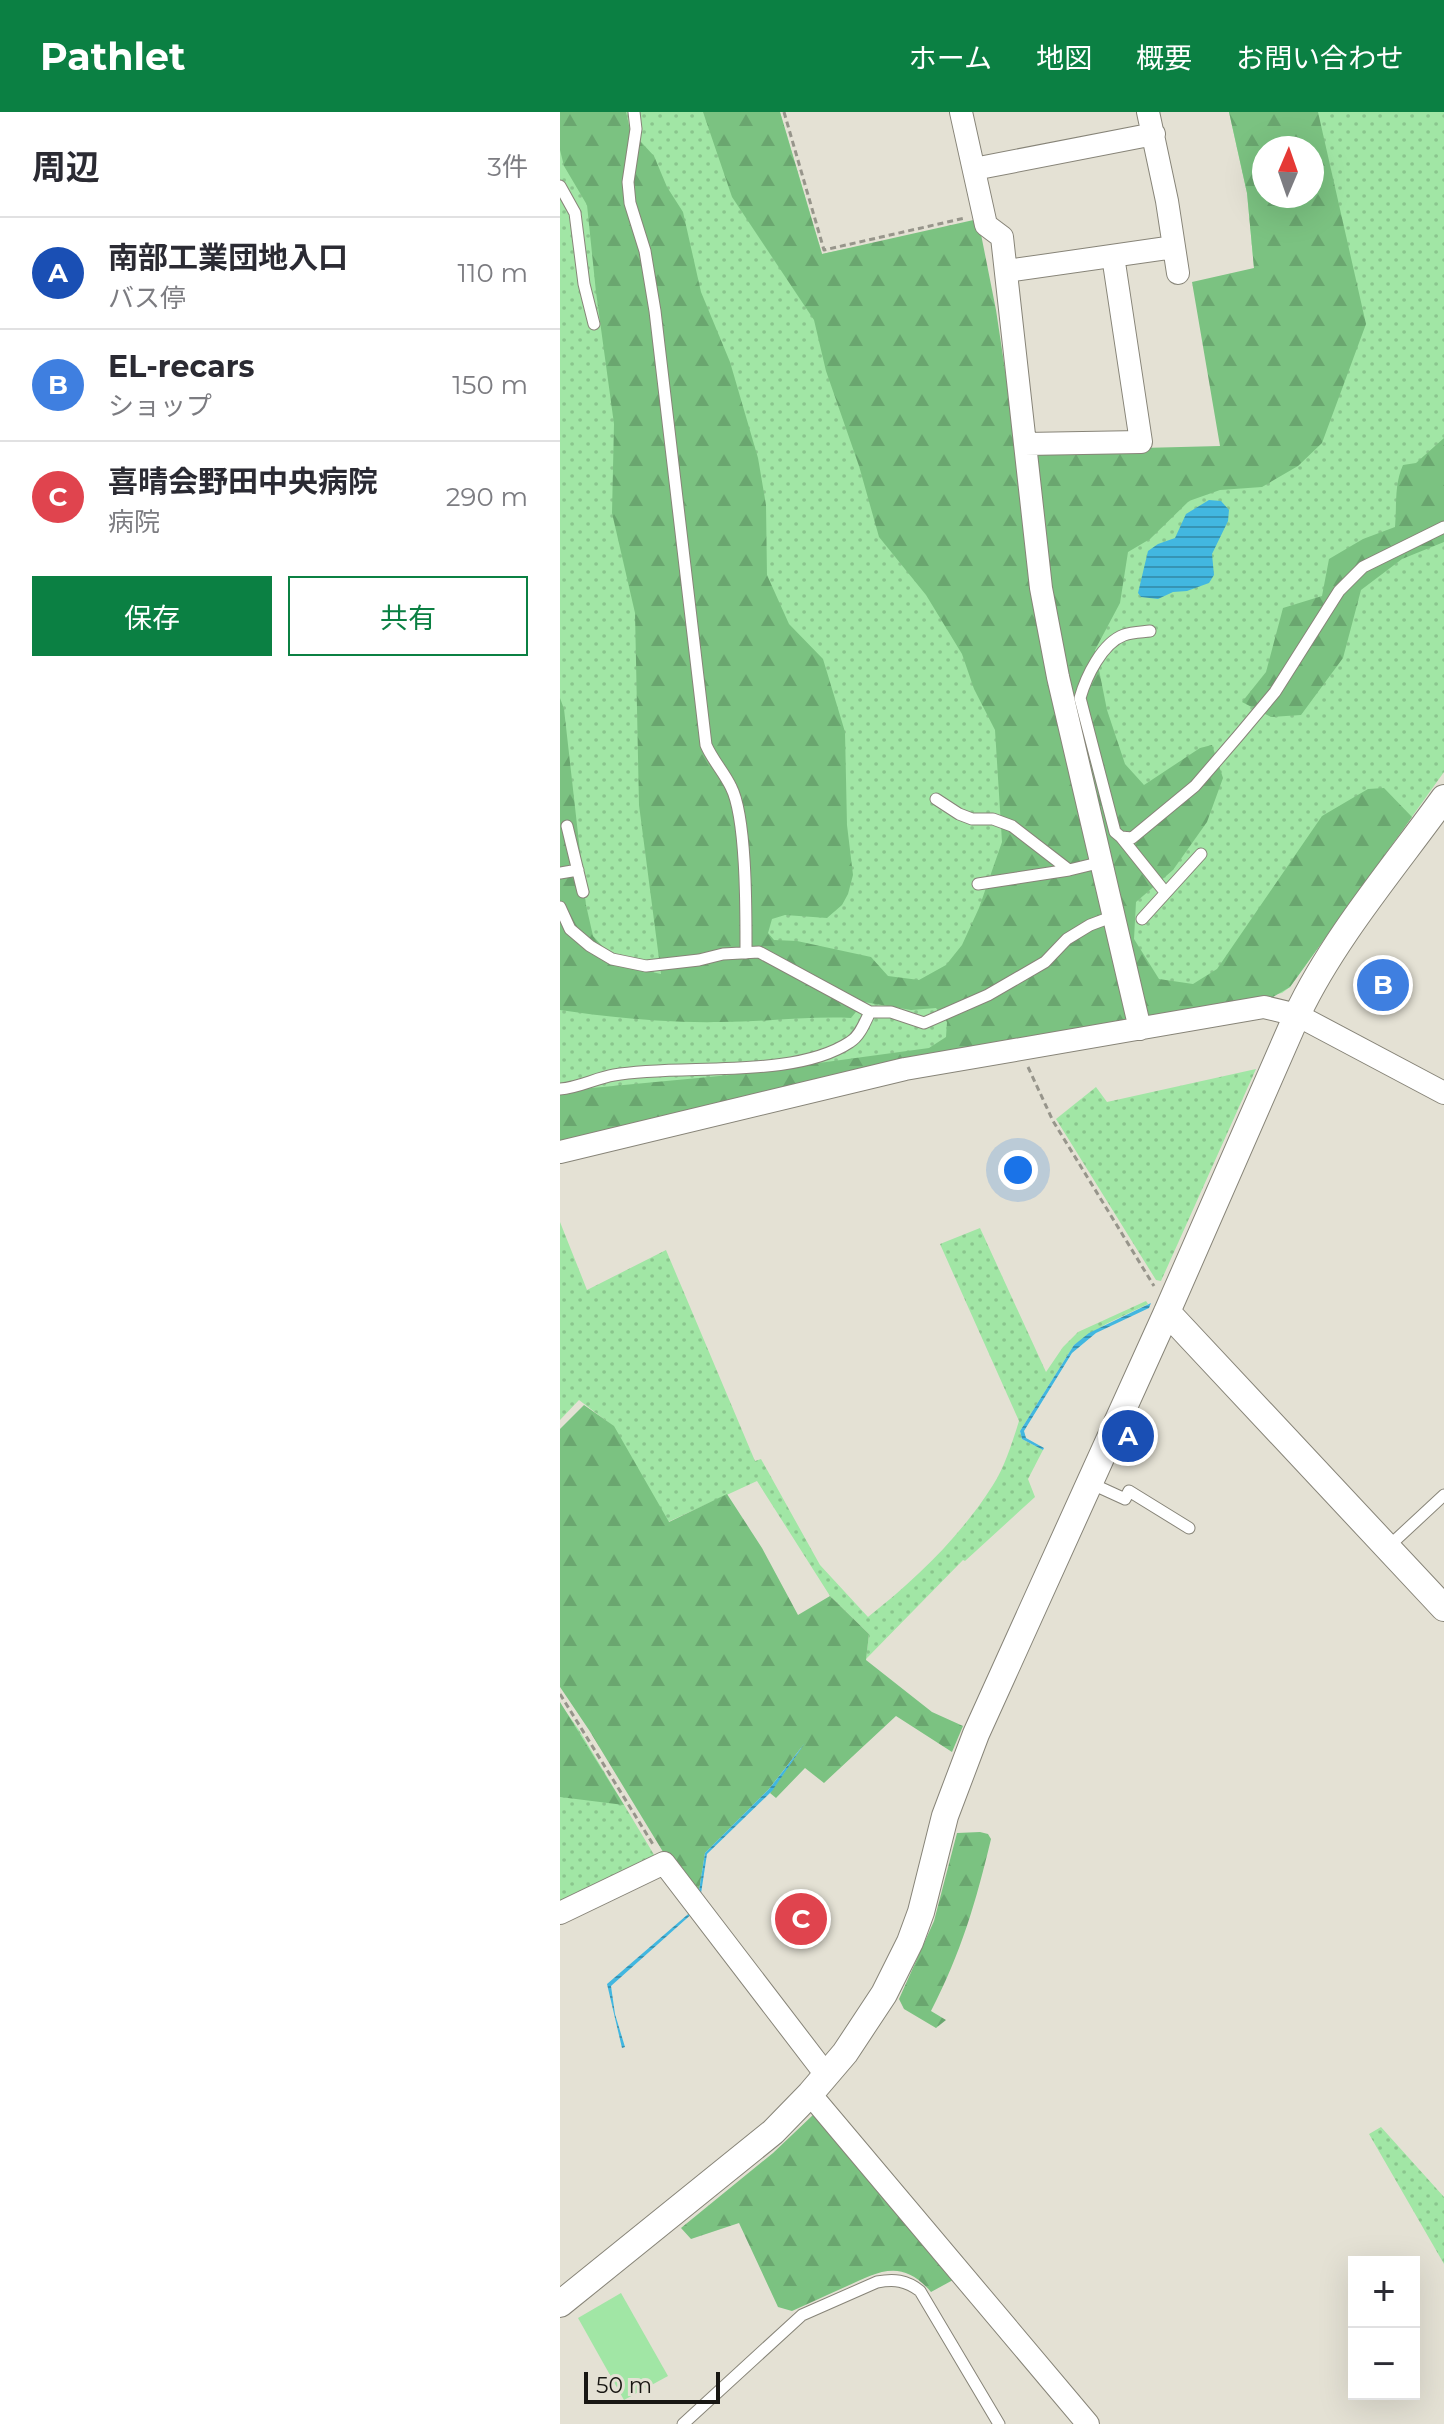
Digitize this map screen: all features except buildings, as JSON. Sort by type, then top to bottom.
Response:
[{"type":"street","points":[[961,112],[986,225],[1002,237],[1041,588],[1058,677],[1140,1029]]},
{"type":"street","points":[[974,169],[1151,123],[1178,273]]},
{"type":"street","points":[[1007,271],[1174,247]]},
{"type":"street","points":[[1025,444],[1141,442],[1113,256]]},
{"type":"street","points":[[560,2304],[746,2155],[818,2085],[873,2013],[904,1956],[921,1912],[956,1784],[1307,993],[1444,798]]},
{"type":"street","points":[[560,1152],[905,1069],[1264,1007],[1297,1015],[1444,1093]]},
{"type":"street","points":[[1167,1312],[1444,1608]]},
{"type":"street","points":[[560,1913],[664,1863],[818,2085],[1088,2424]]},
{"type":"lane","points":[[634,112],[636,129],[628,182],[630,203],[645,251],[655,311],[706,745],[731,787],[738,810],[746,953]]},
{"type":"lane","points":[[560,186],[575,213],[584,284],[594,324]]},
{"type":"lane","points":[[1118,834],[1132,838],[1195,786],[1275,692],[1339,591],[1363,567],[1444,527]]},
{"type":"lane","points":[[1118,834],[1080,698],[1086,678],[1111,644],[1124,635],[1150,631]]},
{"type":"lane","points":[[1087,797],[1165,892]]},
{"type":"lane","points":[[936,799],[972,819],[993,819],[1012,826],[1069,870]]},
{"type":"lane","points":[[567,826],[583,892]]},
{"type":"lane","points":[[1142,919],[1201,854]]},
{"type":"lane","points":[[978,884],[1102,862]]},
{"type":"lane","points":[[560,873],[578,870]]},
{"type":"lane","points":[[560,907],[570,929],[612,959],[646,966],[759,952],[870,1012],[891,1012],[924,1023],[988,995],[1045,962],[1067,939],[1090,925],[1115,916]]},
{"type":"lane","points":[[560,1089],[614,1075],[788,1064],[827,1053],[852,1041],[870,1012]]},
{"type":"lane","points":[[1090,1483],[1125,1499],[1129,1491],[1189,1528]]},
{"type":"lane","points":[[1387,1547],[1444,1495]]},
{"type":"lane","points":[[683,2424],[802,2315],[888,2280],[910,2284],[920,2291],[999,2424]]},
{"type":"path","points":[[784,112],[824,250],[984,214]]},
{"type":"path","points":[[1021,1049],[1053,1121],[1167,1312]]},
{"type":"path","points":[[560,1694],[664,1863]]},
{"type":"green space","points":[[560,112],[780,112],[822,254],[875,243],[1127,1007],[560,1144]]},
{"type":"green space","points":[[560,112],[626,112],[630,130],[654,156],[667,187],[683,212],[701,292],[730,362],[758,458],[766,505],[767,575],[789,624],[823,659],[845,732],[847,825],[853,875],[848,894],[842,905],[827,918],[785,915],[772,919],[768,933],[774,940],[797,941],[871,957],[888,976],[919,980],[946,965],[962,945],[979,908],[1002,842],[995,730],[974,689],[962,654],[926,595],[879,537],[859,466],[826,371],[814,320],[732,197],[703,112],[780,112],[822,254],[978,219],[996,310],[1017,449],[1127,1018],[1122,1024],[560,1144],[560,1091],[730,1075],[929,1048],[946,1037],[947,1022],[936,1008],[911,1010],[864,1002],[851,1018],[737,1022],[661,1021],[560,1010],[560,698],[564,709],[586,905],[593,936],[620,965],[661,974],[639,805],[635,613],[612,513],[614,424],[587,205],[564,166],[560,150]]},
{"type":"green space","points":[[1229,112],[1444,112],[1444,772],[1290,987],[1282,993],[1156,1019],[1104,843],[1064,450],[1271,450],[1247,193]]},
{"type":"green space","points":[[1229,112],[1318,112],[1323,136],[1252,136],[1252,208],[1324,208],[1324,138],[1366,324],[1322,443],[1298,466],[1262,487],[1220,490],[1189,501],[1150,539],[1128,552],[1120,603],[1095,650],[1107,710],[1125,764],[1144,785],[1200,748],[1212,745],[1223,778],[1207,822],[1173,870],[1136,902],[1134,939],[1159,979],[1193,984],[1217,969],[1322,816],[1368,789],[1384,788],[1412,817],[1290,987],[1268,1000],[1149,1016],[1145,1011],[1048,586],[1032,454],[1064,450],[1220,446],[1192,282],[1254,268],[1247,193]]},
{"type":"green space","points":[[1444,438],[1444,542],[1402,559],[1361,590],[1343,658],[1301,715],[1271,717],[1242,702],[1266,672],[1283,608],[1322,596],[1329,559],[1363,539],[1395,527],[1397,488],[1403,465],[1416,463]]},
{"type":"green space","points":[[1256,1069],[1161,1281],[1156,1280],[1056,1119],[1096,1087],[1107,1102]]},
{"type":"green space","points":[[560,1222],[587,1290],[666,1250],[755,1461],[761,1459],[820,1565],[868,1617],[920,1572],[967,1522],[997,1478],[1019,1421],[940,1244],[980,1228],[1046,1372],[1078,1332],[1146,1301],[1148,1304],[1106,1324],[1074,1345],[1020,1431],[1022,1439],[1043,1450],[1028,1479],[1035,1497],[963,1560],[866,1659],[869,1634],[830,1596],[757,1481],[668,1522],[613,1426],[579,1400],[560,1420]]},
{"type":"green space","points":[[584,1405],[614,1426],[669,1522],[727,1494],[762,1548],[798,1615],[830,1596],[869,1634],[866,1660],[932,1712],[963,1726],[952,1752],[896,1716],[824,1783],[805,1768],[776,1798],[770,1793],[804,1744],[769,1789],[705,1853],[698,1897],[671,1865],[560,1687],[560,1429]]},
{"type":"green space","points":[[560,1702],[624,1805],[560,1797]]},
{"type":"green space","points":[[560,1703],[656,1858],[560,1908]]},
{"type":"green space","points":[[957,1833],[988,1834],[991,1839],[967,1927],[931,2011],[946,2020],[936,2028],[904,2009],[899,1999],[934,1921]]},
{"type":"green space","points":[[814,2114],[953,2280],[931,2292],[910,2275],[890,2271],[857,2281],[792,2311],[778,2307],[739,2223],[691,2239],[681,2228],[773,2153]]},
{"type":"green space","points":[[1381,2127],[1444,2197],[1444,2264],[1369,2134]]},
{"type":"green space","points":[[621,2293],[668,2376],[624,2400],[578,2318]]},
{"type":"water","points":[[1209,500],[1221,501],[1229,510],[1228,521],[1212,554],[1214,575],[1209,583],[1158,599],[1141,597],[1138,593],[1148,551],[1175,538],[1186,514]]},
{"type":"water","points":[[1151,1303],[1149,1308],[1096,1333],[1072,1353],[1024,1431],[1026,1438],[1043,1450],[1022,1439],[1020,1431],[1074,1345],[1089,1333]]},
{"type":"water","points":[[805,1743],[772,1791],[707,1854],[700,1900],[705,1853],[769,1789]]},
{"type":"water","points":[[694,1909],[611,1986],[625,2047],[622,2048],[607,1984]]},
{"type":"place","name":"EL-recars","points":[[1383,985]]},
{"type":"place","name":"南部工業団地入口","points":[[1128,1436]]},
{"type":"place","name":"喜晴会野田中央病院","points":[[801,1919]]}]
